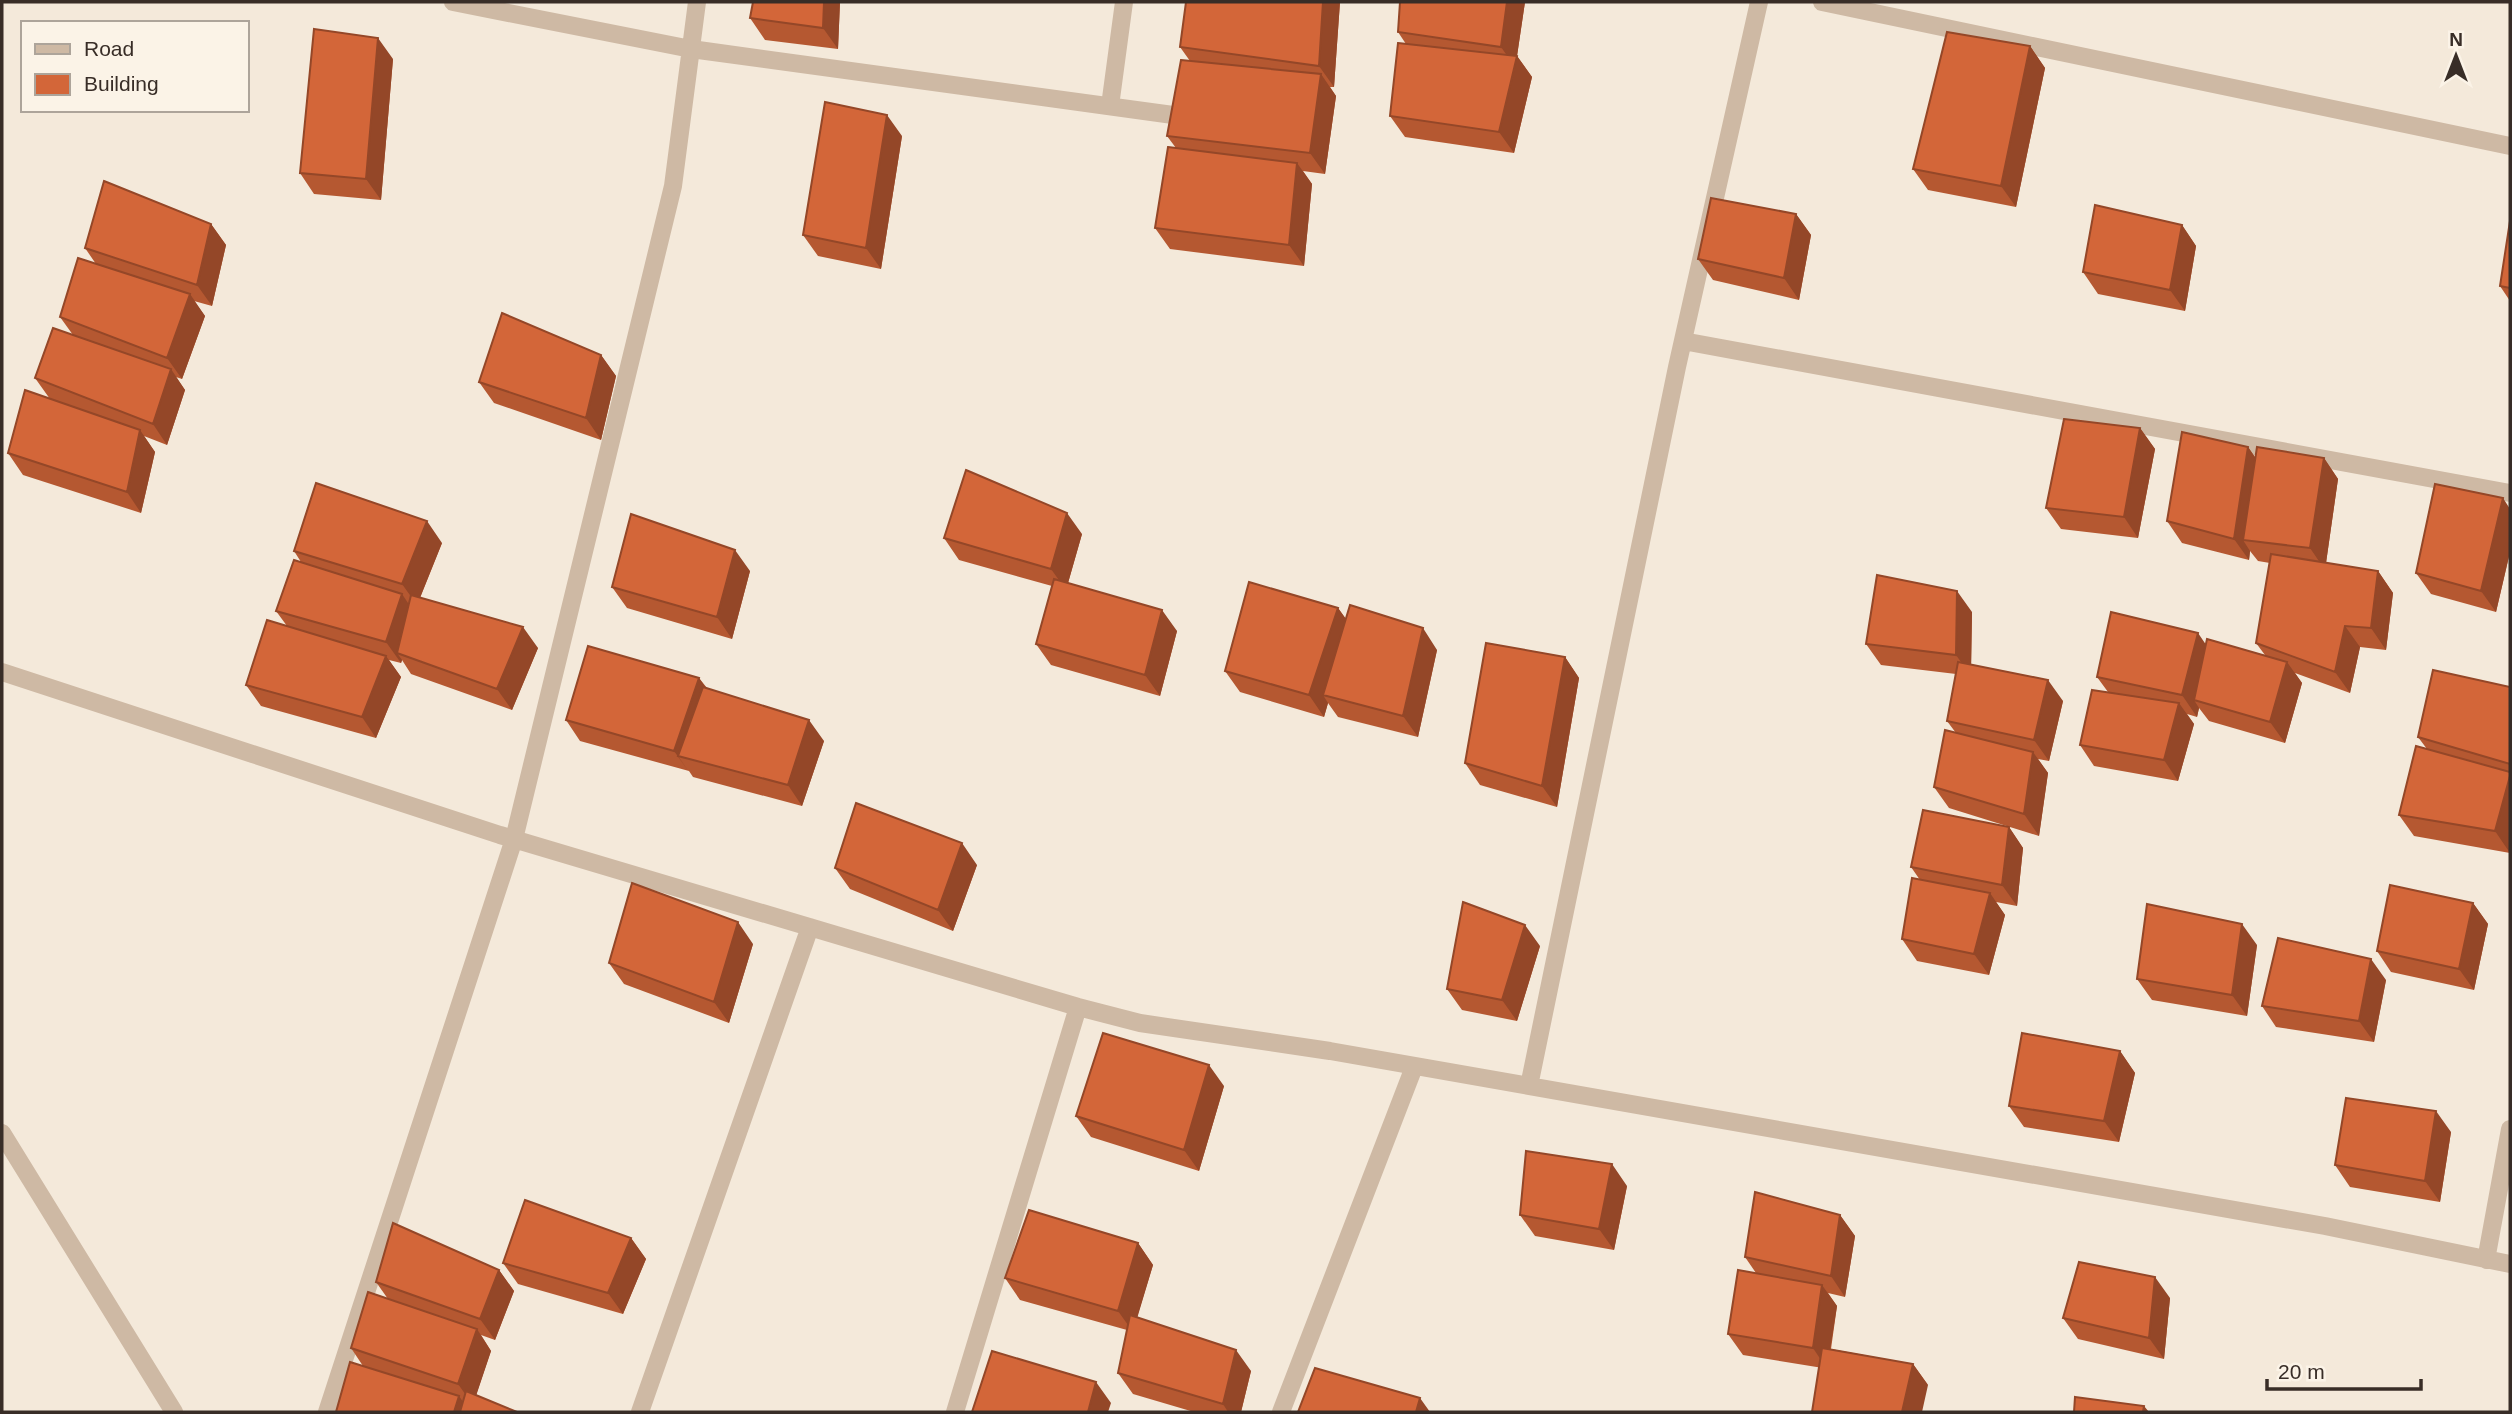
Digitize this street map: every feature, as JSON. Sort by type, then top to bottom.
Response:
[{"type":"street","points":[[453,2],[691,49],[1173,115]]},
{"type":"street","points":[[327,1412],[514,839],[673,186],[697,2]]},
{"type":"street","points":[[1110,106],[1124,2]]},
{"type":"street","points":[[1529,1086],[1683,341],[1759,2]]},
{"type":"street","points":[[1822,2],[2510,146]]},
{"type":"street","points":[[1683,341],[2510,493]]},
{"type":"street","points":[[2,672],[514,839],[1078,1007],[1140,1023],[1330,1051],[2325,1226],[2510,1265]]},
{"type":"street","points":[[640,1412],[810,927]]},
{"type":"street","points":[[955,1412],[1078,1007]]},
{"type":"street","points":[[1281,1412],[1414,1067]]},
{"type":"street","points":[[2486,1260],[2510,1129]]},
{"type":"street","points":[[2,1133],[174,1412]]},
{"type":"building","points":[[753,2],[824,2],[823,28],[750,18]]},
{"type":"building","points":[[1186,2],[1323,2],[1319,66],[1180,47]]},
{"type":"building","points":[[1400,2],[1507,2],[1501,47],[1398,32]]},
{"type":"building","points":[[314,29],[378,38],[366,179],[300,173]]},
{"type":"building","points":[[1947,32],[2030,46],[2001,186],[1913,169]]},
{"type":"building","points":[[1398,43],[1517,56],[1499,132],[1390,116]]},
{"type":"building","points":[[1181,60],[1321,74],[1310,153],[1167,136]]},
{"type":"building","points":[[825,102],[887,115],[866,248],[803,235]]},
{"type":"building","points":[[1168,147],[1297,163],[1289,245],[1155,228]]},
{"type":"building","points":[[104,181],[211,224],[197,285],[85,248]]},
{"type":"building","points":[[1711,198],[1796,214],[1784,278],[1698,259]]},
{"type":"building","points":[[2095,205],[2182,225],[2170,290],[2083,272]]},
{"type":"building","points":[[2510,221],[2510,288],[2500,286]]},
{"type":"building","points":[[78,258],[190,294],[167,358],[60,317]]},
{"type":"building","points":[[502,313],[601,355],[586,418],[479,382]]},
{"type":"building","points":[[53,328],[171,369],[153,424],[35,378]]},
{"type":"building","points":[[25,390],[140,430],[127,492],[8,453]]},
{"type":"building","points":[[2064,419],[2140,428],[2124,517],[2046,508]]},
{"type":"building","points":[[2182,432],[2248,447],[2234,539],[2167,521]]},
{"type":"building","points":[[2257,447],[2324,458],[2310,548],[2243,540]]},
{"type":"building","points":[[966,470],[1067,513],[1051,569],[944,538]]},
{"type":"building","points":[[316,483],[427,521],[402,584],[294,551]]},
{"type":"building","points":[[2435,484],[2503,498],[2481,591],[2416,573]]},
{"type":"building","points":[[631,514],[735,550],[717,617],[612,587]]},
{"type":"building","points":[[2271,554],[2378,571],[2371,628],[2345,626],[2335,672],[2256,643]]},
{"type":"building","points":[[294,560],[402,594],[386,642],[276,611]]},
{"type":"building","points":[[1877,575],[1957,591],[1956,655],[1866,644]]},
{"type":"building","points":[[1054,579],[1162,610],[1145,675],[1036,644]]},
{"type":"building","points":[[1249,582],[1338,608],[1309,695],[1225,671]]},
{"type":"building","points":[[411,595],[523,627],[497,689],[397,653]]},
{"type":"building","points":[[1350,605],[1423,628],[1403,716],[1323,695]]},
{"type":"building","points":[[2111,612],[2198,633],[2182,695],[2097,677]]},
{"type":"building","points":[[267,620],[386,656],[362,717],[246,685]]},
{"type":"building","points":[[2207,639],[2287,662],[2270,722],[2194,700]]},
{"type":"building","points":[[1486,643],[1565,657],[1542,786],[1465,763]]},
{"type":"building","points":[[588,646],[699,678],[674,751],[566,720]]},
{"type":"building","points":[[1958,662],[2048,680],[2034,740],[1947,721]]},
{"type":"building","points":[[2433,670],[2510,687],[2510,764],[2418,737]]},
{"type":"building","points":[[703,687],[809,720],[788,785],[678,756]]},
{"type":"building","points":[[2092,690],[2179,703],[2164,760],[2080,745]]},
{"type":"building","points":[[1945,730],[2033,752],[2024,814],[1934,787]]},
{"type":"building","points":[[2416,746],[2510,772],[2495,831],[2399,815]]},
{"type":"building","points":[[856,803],[962,843],[938,910],[835,868]]},
{"type":"building","points":[[1923,810],[2009,827],[2002,885],[1911,867]]},
{"type":"building","points":[[1912,878],[1990,893],[1974,954],[1902,939]]},
{"type":"building","points":[[632,883],[738,922],[714,1002],[609,963]]},
{"type":"building","points":[[2390,885],[2473,903],[2459,969],[2377,951]]},
{"type":"building","points":[[1463,902],[1525,925],[1502,1000],[1447,989]]},
{"type":"building","points":[[2147,904],[2242,924],[2232,995],[2137,979]]},
{"type":"building","points":[[2278,938],[2371,959],[2359,1021],[2262,1006]]},
{"type":"building","points":[[1103,1033],[1209,1065],[1184,1150],[1076,1116]]},
{"type":"building","points":[[2022,1033],[2120,1051],[2104,1121],[2009,1106]]},
{"type":"building","points":[[2346,1098],[2436,1111],[2425,1181],[2335,1165]]},
{"type":"building","points":[[1526,1151],[1612,1164],[1599,1229],[1520,1215]]},
{"type":"building","points":[[1755,1192],[1840,1215],[1831,1276],[1745,1257]]},
{"type":"building","points":[[525,1200],[631,1238],[608,1293],[503,1263]]},
{"type":"building","points":[[1029,1210],[1138,1243],[1118,1311],[1005,1278]]},
{"type":"building","points":[[393,1223],[499,1270],[480,1319],[376,1282]]},
{"type":"building","points":[[2079,1262],[2155,1277],[2149,1338],[2063,1318]]},
{"type":"building","points":[[1738,1270],[1822,1285],[1813,1348],[1728,1334]]},
{"type":"building","points":[[368,1292],[477,1329],[458,1384],[351,1348]]},
{"type":"building","points":[[1130,1315],[1236,1350],[1223,1404],[1118,1373]]},
{"type":"building","points":[[1822,1348],[1913,1364],[1902,1412],[1812,1412]]},
{"type":"building","points":[[992,1351],[1096,1382],[1088,1412],[972,1412]]},
{"type":"building","points":[[350,1362],[459,1396],[454,1412],[336,1412]]},
{"type":"building","points":[[1315,1368],[1420,1398],[1416,1412],[1298,1412]]},
{"type":"building","points":[[466,1391],[517,1412],[460,1412]]},
{"type":"building","points":[[2075,1397],[2144,1406],[2143,1412],[2074,1412]]}]
